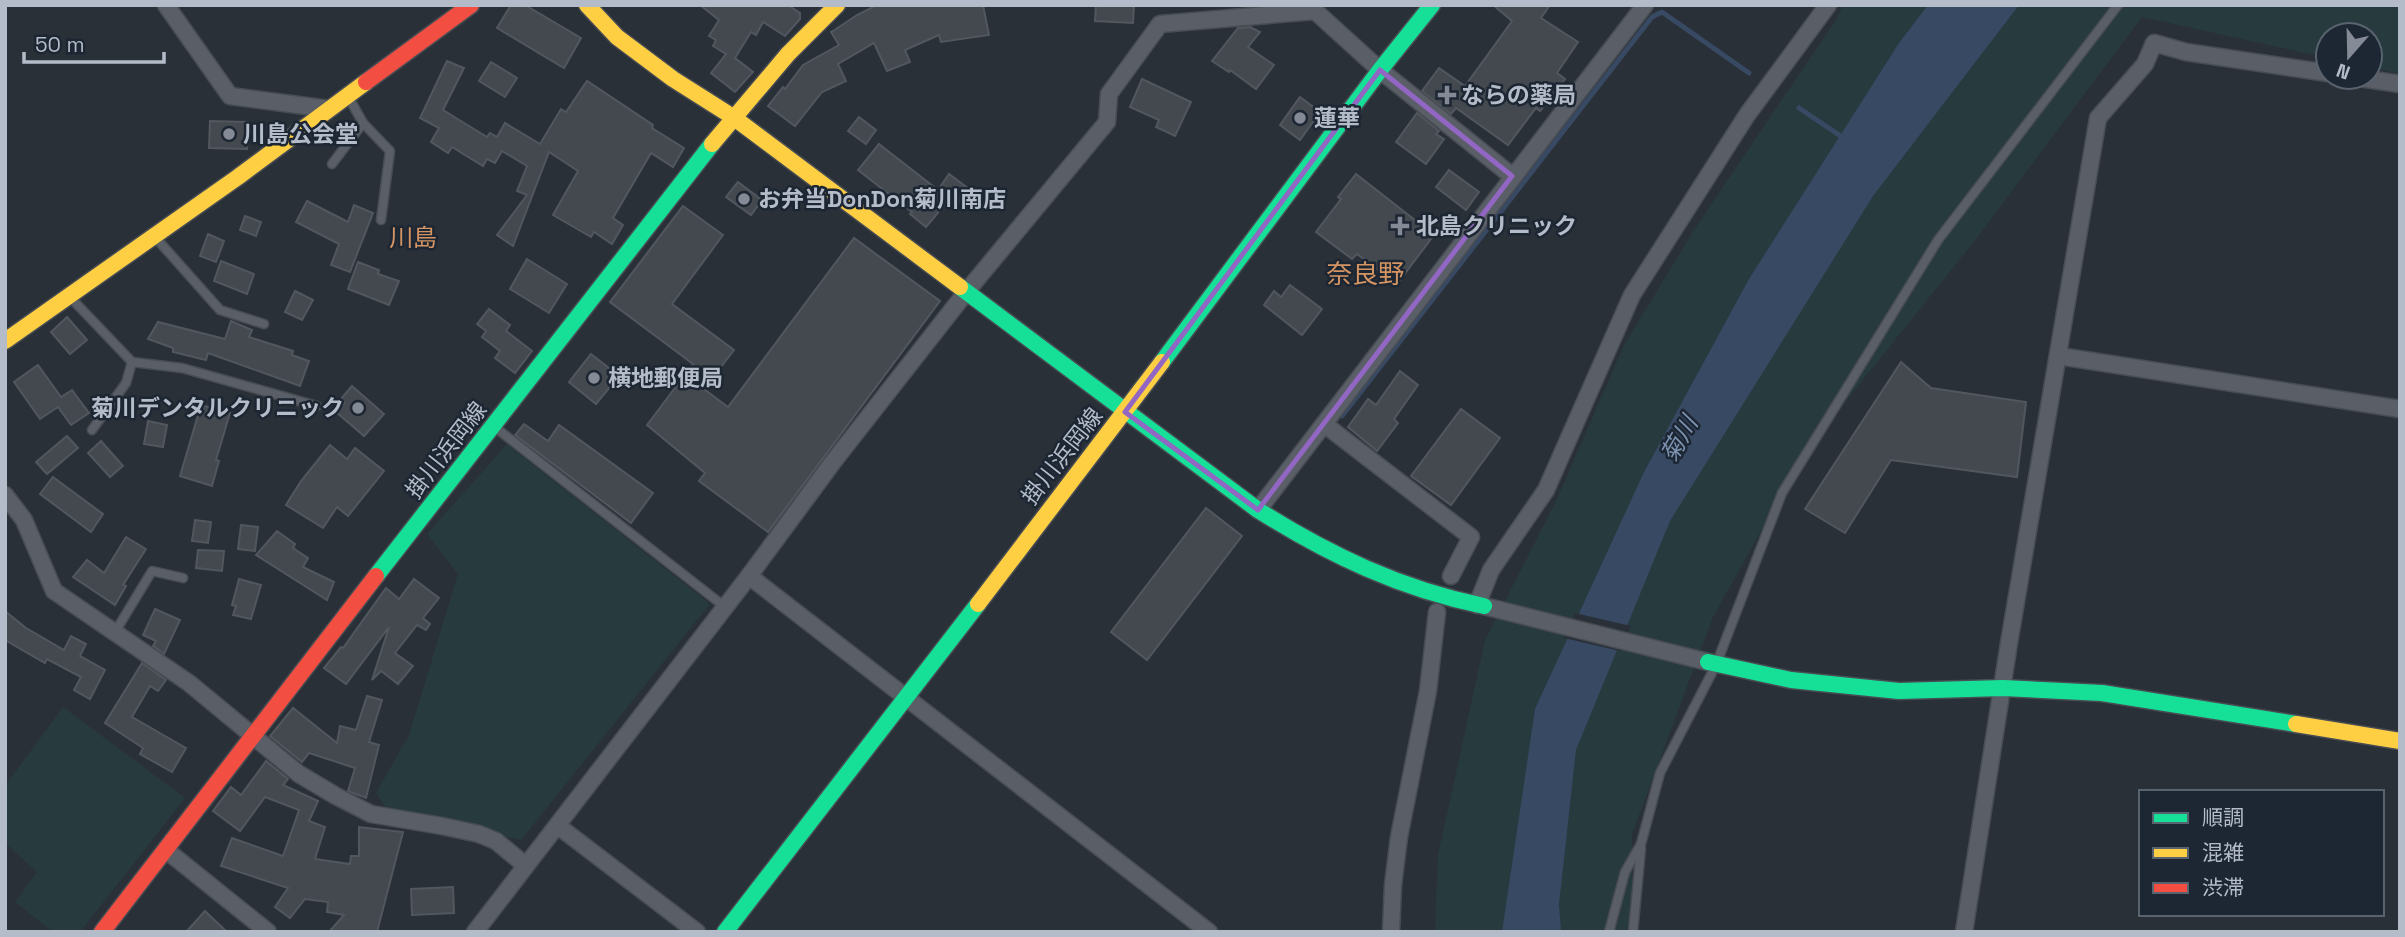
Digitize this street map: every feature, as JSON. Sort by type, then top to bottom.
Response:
[{"type":"main road","points":[[11,338],[471,5]]},
{"type":"main road","points":[[587,5],[617,37],[673,79],[733,117],[1258,510],[1322,549],[1373,572],[1437,595],[1481,606]]},
{"type":"main road","name":"掛川浜岡線","points":[[725,932],[1125,412],[1380,70],[1432,5]]},
{"type":"main road","name":"掛川浜岡線","points":[[102,932],[733,117],[830,7]]},
{"type":"main road","points":[[1712,664],[1791,680],[1899,691],[2003,688],[2102,694],[2400,741]]},
{"type":"street","points":[[166,5],[230,96],[330,109]]},
{"type":"street","points":[[1258,510],[1645,5]]},
{"type":"street","points":[[1712,664],[1481,606],[1491,570],[1546,490],[1632,295],[1747,115],[1828,5]]},
{"type":"street","points":[[475,932],[525,865],[558,827],[833,462],[967,291],[1107,121],[1109,94],[1160,24],[1315,8],[1380,70],[1512,176]]},
{"type":"street","points":[[1964,932],[2011,629],[2098,118],[2145,64],[2154,43],[2186,52],[2314,71]]},
{"type":"street","points":[[5,319],[11,338]]},
{"type":"street","points":[[2059,356],[2400,409]]},
{"type":"street","points":[[1324,424],[1471,537],[1451,576]]},
{"type":"street","points":[[5,495],[24,520],[54,591],[189,683],[299,774],[371,814],[479,834],[496,841],[525,865]]},
{"type":"street","points":[[749,576],[1209,932]]},
{"type":"street","points":[[1391,932],[1399,837],[1428,691],[1437,612]]},
{"type":"street","points":[[558,827],[697,932]]},
{"type":"street","points":[[166,850],[260,929]]},
{"type":"lane","points":[[1633,932],[1641,844],[1660,773],[1712,664],[1782,493],[1938,240],[2118,5]]},
{"type":"lane","points":[[348,96],[363,123],[390,150],[381,219]]},
{"type":"lane","points":[[332,164],[363,123]]},
{"type":"lane","points":[[154,236],[219,310],[264,324]]},
{"type":"lane","points":[[70,296],[132,362],[182,368],[317,406]]},
{"type":"lane","points":[[92,430],[126,383],[132,362]]},
{"type":"lane","points":[[493,426],[725,607]]},
{"type":"lane","points":[[115,632],[152,571],[183,578]]},
{"type":"lane","points":[[1609,932],[1625,872],[1641,844]]},
{"type":"highlighted area","points":[[1380,70],[1512,176],[1258,510],[1125,412]]},
{"type":"green space","points":[[1843,5],[2400,5],[2400,74],[2384,70],[2384,21],[2314,21],[2314,55],[2142,17],[1973,243],[1805,452],[1713,617],[1632,834],[1633,932],[1435,932],[1438,855],[1485,640],[1557,499],[1624,345],[1694,230],[1837,18]]},
{"type":"green space","points":[[507,444],[710,604],[521,840],[386,808],[376,793],[409,735],[458,574],[427,534]]},
{"type":"green space","points":[[63,707],[185,798],[80,932],[53,932],[15,902],[37,872],[5,843],[5,786]]},
{"type":"water","name":"菊川","points":[[1928,5],[2019,5],[1873,196],[1670,521],[1576,750],[1559,904],[1561,932],[1502,932],[1535,709],[1644,472],[1749,279],[1899,43]]},
{"type":"pier","points":[[1575,613],[1631,626],[1620,651],[1564,638]]},
{"type":"building","points":[[511,5],[525,5],[581,38],[564,68],[497,28]]},
{"type":"building","points":[[700,5],[788,5],[800,13],[800,19],[785,36],[763,22],[756,35],[751,32],[735,58],[753,72],[735,92],[711,73],[726,54],[713,46],[716,40],[709,36],[719,20]]},
{"type":"building","points":[[877,5],[983,5],[989,35],[941,42],[939,35],[905,50],[910,62],[887,71],[874,43],[838,64],[846,81],[822,92],[795,126],[768,106],[803,65],[839,45],[831,32]]},
{"type":"building","points":[[1096,5],[1134,5],[1133,23],[1095,21]]},
{"type":"building","points":[[1493,5],[1550,5],[1541,18],[1578,42],[1557,73],[1565,79],[1540,111],[1536,108],[1508,145],[1456,108],[1451,114],[1422,91],[1439,68],[1465,86],[1512,21]]},
{"type":"building","points":[[1250,27],[1260,32],[1248,47],[1274,65],[1256,89],[1212,61],[1238,28]]},
{"type":"building","points":[[447,61],[464,68],[443,110],[487,137],[490,133],[497,137],[505,123],[540,144],[561,109],[566,112],[587,81],[684,148],[673,167],[651,153],[613,218],[623,225],[612,244],[594,232],[591,237],[553,215],[578,171],[549,152],[513,246],[497,235],[527,195],[517,191],[527,166],[502,151],[495,163],[487,159],[483,166],[452,147],[448,153],[431,142],[439,128],[420,118]]},
{"type":"building","points":[[491,62],[517,78],[505,97],[479,81]]},
{"type":"building","points":[[1142,79],[1191,102],[1175,136],[1156,127],[1159,120],[1130,107]]},
{"type":"building","name":"蓮華","points":[[1300,97],[1320,112],[1300,140],[1280,125]]},
{"type":"building","points":[[1417,113],[1439,131],[1436,134],[1444,139],[1426,164],[1396,142]]},
{"type":"building","points":[[859,117],[876,130],[866,144],[848,131]]},
{"type":"building","points":[[210,121],[248,122],[247,149],[209,148]]},
{"type":"building","points":[[879,144],[938,190],[949,174],[969,189],[960,202],[952,196],[926,227],[910,214],[912,212],[858,170]]},
{"type":"building","points":[[1449,170],[1479,192],[1466,210],[1436,187]]},
{"type":"building","name":"北島クリニック","points":[[1356,174],[1434,235],[1397,284],[1357,254],[1352,259],[1316,232]]},
{"type":"building","name":"お弁当DonDon菊川南店","points":[[738,182],[762,200],[751,215],[726,197]]},
{"type":"building","points":[[307,201],[348,222],[354,205],[373,213],[350,272],[331,265],[339,244],[296,222]]},
{"type":"building","points":[[683,206],[723,235],[672,304],[734,350],[704,389],[728,407],[854,238],[940,301],[768,532],[699,481],[705,473],[647,425],[693,364],[610,302]]},
{"type":"building","points":[[245,216],[261,222],[256,236],[240,230]]},
{"type":"building","points":[[208,234],[224,241],[216,262],[200,256]]},
{"type":"building","points":[[527,259],[567,284],[549,313],[510,289]]},
{"type":"building","points":[[221,261],[254,274],[247,294],[214,281]]},
{"type":"building","points":[[358,262],[379,270],[378,274],[399,281],[389,305],[348,289]]},
{"type":"building","points":[[1290,285],[1322,309],[1302,335],[1264,305],[1274,291],[1281,297]]},
{"type":"building","points":[[295,291],[313,300],[302,320],[285,312]]},
{"type":"building","points":[[489,309],[510,325],[506,331],[532,351],[515,373],[495,358],[500,351],[482,337],[486,331],[477,324]]},
{"type":"building","points":[[67,317],[87,340],[70,354],[51,332]]},
{"type":"building","points":[[231,321],[252,330],[249,337],[293,351],[292,355],[309,361],[300,386],[208,353],[206,360],[173,352],[173,348],[148,339],[158,322],[225,339]]},
{"type":"building","points":[[591,354],[619,376],[596,404],[569,382]]},
{"type":"building","points":[[1901,362],[1931,388],[2026,402],[2017,477],[1891,460],[1845,533],[1805,509]]},
{"type":"building","points":[[38,365],[61,397],[72,390],[89,413],[71,425],[58,407],[40,419],[14,382]]},
{"type":"building","points":[[1400,371],[1418,385],[1394,419],[1398,423],[1377,451],[1348,427],[1368,399],[1376,405]]},
{"type":"building","name":"菊川デンタルクリニック","points":[[352,386],[384,414],[364,436],[336,412],[344,403],[340,400]]},
{"type":"building","points":[[201,405],[230,413],[216,460],[219,461],[212,486],[180,476]]},
{"type":"building","points":[[1461,409],[1500,438],[1451,505],[1411,476]]},
{"type":"building","points":[[148,421],[167,425],[163,447],[144,444]]},
{"type":"building","points":[[524,424],[548,441],[559,425],[653,493],[631,523],[515,435]]},
{"type":"building","points":[[67,436],[78,448],[47,474],[36,462]]},
{"type":"building","points":[[101,441],[123,466],[110,477],[88,453]]},
{"type":"building","points":[[330,445],[347,459],[355,448],[384,471],[348,516],[337,507],[323,528],[286,505]]},
{"type":"building","points":[[53,477],[103,514],[91,532],[40,494]]},
{"type":"building","points":[[1206,508],[1242,536],[1147,660],[1111,632]]},
{"type":"building","points":[[195,520],[211,522],[208,543],[192,541]]},
{"type":"building","points":[[241,525],[258,527],[255,551],[238,549]]},
{"type":"building","points":[[277,531],[295,544],[293,548],[308,558],[303,567],[334,582],[327,600],[256,555]]},
{"type":"building","points":[[126,537],[146,549],[123,585],[126,586],[115,605],[73,577],[87,560],[104,573]]},
{"type":"building","points":[[198,550],[224,551],[222,571],[196,568]]},
{"type":"building","points":[[239,579],[261,585],[251,619],[233,615],[236,606],[232,605]]},
{"type":"building","points":[[414,579],[439,598],[423,618],[430,624],[426,630],[417,625],[395,653],[413,666],[398,684],[381,671],[372,680],[389,627],[346,684],[324,668],[341,647],[343,648],[386,588],[399,599]]},
{"type":"building","points":[[155,609],[180,620],[164,654],[153,646],[156,641],[143,635]]},
{"type":"building","points":[[5,611],[26,628],[64,650],[71,636],[86,644],[80,656],[105,670],[90,699],[74,690],[81,677],[47,659],[45,663],[5,640]]},
{"type":"building","points":[[142,663],[166,680],[158,691],[150,686],[132,717],[186,748],[172,772],[140,754],[143,748],[105,723]]},
{"type":"building","points":[[367,696],[382,700],[369,742],[379,745],[366,798],[348,791],[355,768],[309,753],[302,762],[270,736],[293,708],[337,743],[340,726],[356,730]]},
{"type":"building","points":[[266,761],[288,779],[283,785],[318,801],[309,821],[325,827],[315,859],[350,864],[351,856],[359,856],[359,827],[403,832],[377,932],[329,932],[344,915],[327,912],[328,902],[305,899],[290,918],[275,907],[288,888],[221,866],[232,838],[283,856],[299,810],[265,797],[240,831],[213,811],[231,787],[241,795]]},
{"type":"building","points":[[453,887],[454,913],[412,915],[411,889]]},
{"type":"building","points":[[205,911],[227,932],[186,932]]},
{"type":"waterway","points":[[1342,416],[1652,17],[1662,12],[1749,73]]},
{"type":"waterway","points":[[1799,108],[1845,139]]},
{"type":"traffic: fast","points":[[1162,362],[1380,70],[1432,5]]},
{"type":"traffic: fast","points":[[376,576],[712,144]]},
{"type":"traffic: fast","points":[[960,287],[1258,510],[1312,542],[1366,568],[1424,590],[1484,606]]},
{"type":"traffic: fast","points":[[725,932],[978,604]]},
{"type":"traffic: fast","points":[[1708,662],[1791,680],[1899,691],[2003,688],[2102,693],[2296,724]]},
{"type":"traffic: slow","points":[[587,5],[617,37],[673,79],[733,117],[960,287]]},
{"type":"traffic: slow","points":[[712,144],[788,54],[837,5]]},
{"type":"traffic: slow","points":[[5,341],[238,177],[366,82]]},
{"type":"traffic: slow","points":[[978,604],[1162,362]]},
{"type":"traffic: slow","points":[[2296,724],[2400,741]]},
{"type":"traffic: jam","points":[[366,82],[471,5]]},
{"type":"traffic: jam","points":[[102,932],[376,576]]},
{"type":"place","name":"ならの薬局","points":[[1447,95]]},
{"type":"place","name":"蓮華","points":[[1300,118]]},
{"type":"place","name":"川島公会堂","points":[[229,134]]},
{"type":"place","name":"お弁当DonDon菊川南店","points":[[744,199]]},
{"type":"place","name":"北島クリニック","points":[[1400,226]]},
{"type":"place","name":"横地郵便局","points":[[594,378]]},
{"type":"place","name":"菊川デンタルクリニック","points":[[358,408]]},
{"type":"district","name":"川島","points":[[413,237]]},
{"type":"district","name":"奈良野","points":[[1365,274]]}]
